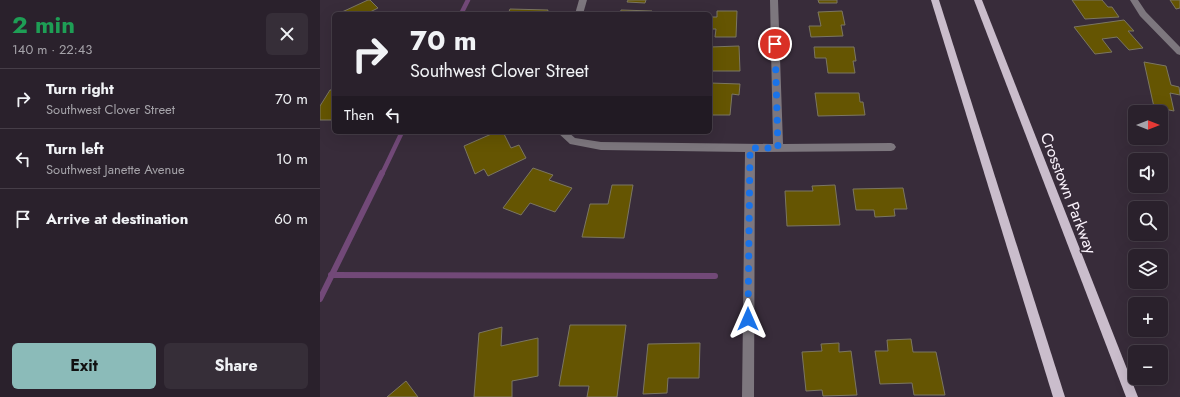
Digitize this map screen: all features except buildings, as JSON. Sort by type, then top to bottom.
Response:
[{"type":"main road","points":[[935,0],[1059,397]]},
{"type":"main road","name":"Crosstown Parkway","points":[[978,0],[1132,397]]},
{"type":"street","points":[[580,12],[583,0]]},
{"type":"street","points":[[774,0],[778,148]]},
{"type":"street","points":[[1134,0],[1143,14],[1180,52]]},
{"type":"street","points":[[564,134],[573,141],[601,146],[750,148],[891,147]]},
{"type":"street","points":[[748,397],[750,148]]},
{"type":"waterway","points":[[462,12],[468,0]]},
{"type":"waterway","points":[[382,174],[401,134]]},
{"type":"waterway","points":[[332,275],[382,173]]},
{"type":"waterway","points":[[320,299],[332,275]]},
{"type":"waterway","points":[[332,275],[715,276]]},
{"type":"route","points":[[748,319],[750,148],[778,148],[775,44]]}]
